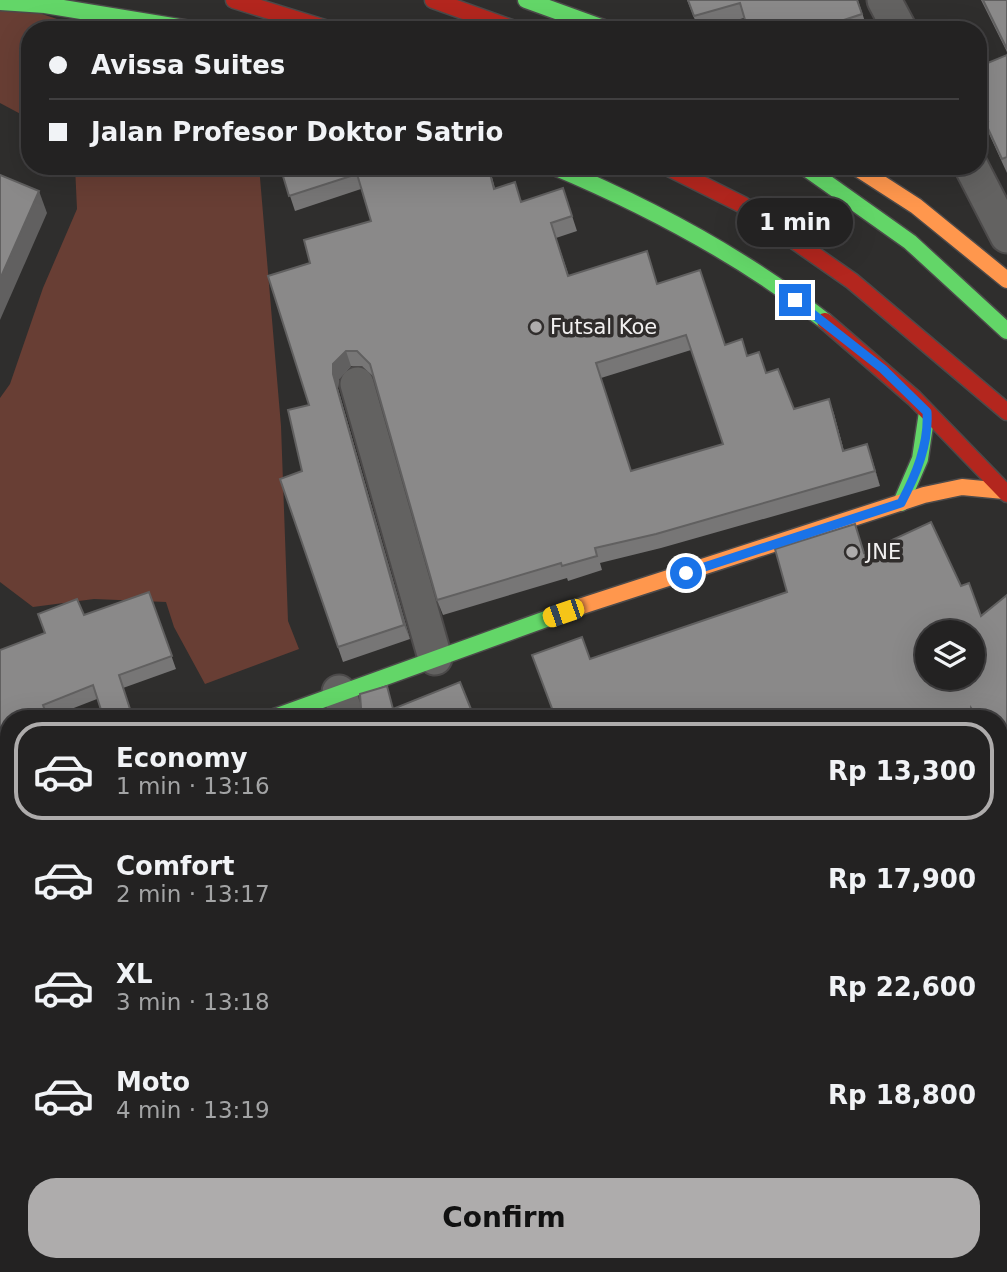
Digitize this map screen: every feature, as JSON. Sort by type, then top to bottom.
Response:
[{"type":"main road","points":[[234,0],[302,21]]},
{"type":"main road","points":[[433,0],[492,21]]},
{"type":"main road","points":[[526,0],[584,21]]},
{"type":"main road","points":[[0,2],[45,5],[142,21]]},
{"type":"main road","points":[[575,175],[685,227],[817,315],[883,369],[1005,493]]},
{"type":"main road","points":[[683,175],[743,205],[852,281],[1007,412]]},
{"type":"main road","points":[[817,175],[848,194],[971,295],[1007,331]]},
{"type":"main road","points":[[868,175],[916,206],[1007,280]]},
{"type":"main road","points":[[596,183],[616,176]]},
{"type":"main road","points":[[901,503],[919,465],[928,425],[927,412]]},
{"type":"main road","points":[[321,710],[344,706],[435,658],[947,488],[1005,493]]},
{"type":"street","points":[[884,0],[895,21]]},
{"type":"street","points":[[976,175],[1007,236]]},
{"type":"street","points":[[357,384],[435,658]]},
{"type":"shaded area","points":[[0,0],[63,21],[21,21],[21,114],[0,103]]},
{"type":"shaded area","points":[[75,175],[260,175],[281,426],[288,621],[299,649],[205,684],[174,627],[166,602],[94,599],[33,607],[0,582],[0,398],[10,384],[43,288],[77,209]]},
{"type":"building","points":[[688,0],[857,0],[862,14],[841,21],[745,21],[740,3],[694,16]]},
{"type":"building","points":[[983,0],[1007,0],[1007,49]]},
{"type":"building","points":[[1007,55],[1007,157],[1002,159],[987,126],[987,63]]},
{"type":"building","points":[[0,175],[39,191],[0,279]]},
{"type":"building","points":[[283,175],[354,175],[289,196]]},
{"type":"building","points":[[357,175],[490,175],[494,189],[515,182],[521,202],[563,188],[572,216],[551,223],[568,276],[647,251],[657,284],[700,270],[725,345],[742,339],[747,356],[759,352],[766,373],[778,369],[794,409],[829,399],[843,451],[867,444],[875,471],[656,534],[595,548],[597,556],[562,566],[561,563],[437,600],[370,364],[357,351],[346,351],[333,364],[333,374],[404,625],[338,647],[280,479],[302,471],[288,410],[309,405],[268,276],[310,263],[304,240],[371,221]],"holes":[[[686,335],[723,444],[631,471],[596,363]]]},
{"type":"building","points":[[931,522],[961,586],[969,583],[981,616],[1007,595],[1007,710],[553,710],[532,655],[582,637],[590,659],[787,592],[775,549],[855,524],[864,553]]},
{"type":"building","points":[[149,592],[172,656],[119,675],[130,710],[101,710],[93,685],[43,705],[45,710],[0,710],[0,650],[45,633],[38,614],[77,599],[84,615]]},
{"type":"building","points":[[460,682],[471,710],[360,710],[360,694],[387,686],[393,709]]},
{"type":"traffic: fast","points":[[526,0],[584,21]]},
{"type":"traffic: fast","points":[[0,2],[45,5],[142,21]]},
{"type":"traffic: fast","points":[[572,175],[694,234],[761,275],[825,321]]},
{"type":"traffic: fast","points":[[816,175],[910,242],[1007,331]]},
{"type":"traffic: fast","points":[[901,503],[920,459],[927,412]]},
{"type":"traffic: fast","points":[[294,710],[582,606]]},
{"type":"traffic: slow","points":[[868,175],[916,206],[1007,280]]},
{"type":"traffic: slow","points":[[582,606],[924,495],[962,487],[1004,491]]},
{"type":"traffic: jam","points":[[234,0],[302,21]]},
{"type":"traffic: jam","points":[[433,0],[492,21]]},
{"type":"traffic: jam","points":[[683,175],[743,205],[852,281],[1007,412]]},
{"type":"traffic: jam","points":[[825,321],[914,398],[1007,494]]},
{"type":"place","name":"Futsal Koe","points":[[536,327]]},
{"type":"place","name":"JNE","points":[[852,552]]},
{"type":"route","points":[[686,573],[901,503],[919,465],[928,425],[927,412],[883,369],[795,300]]}]
